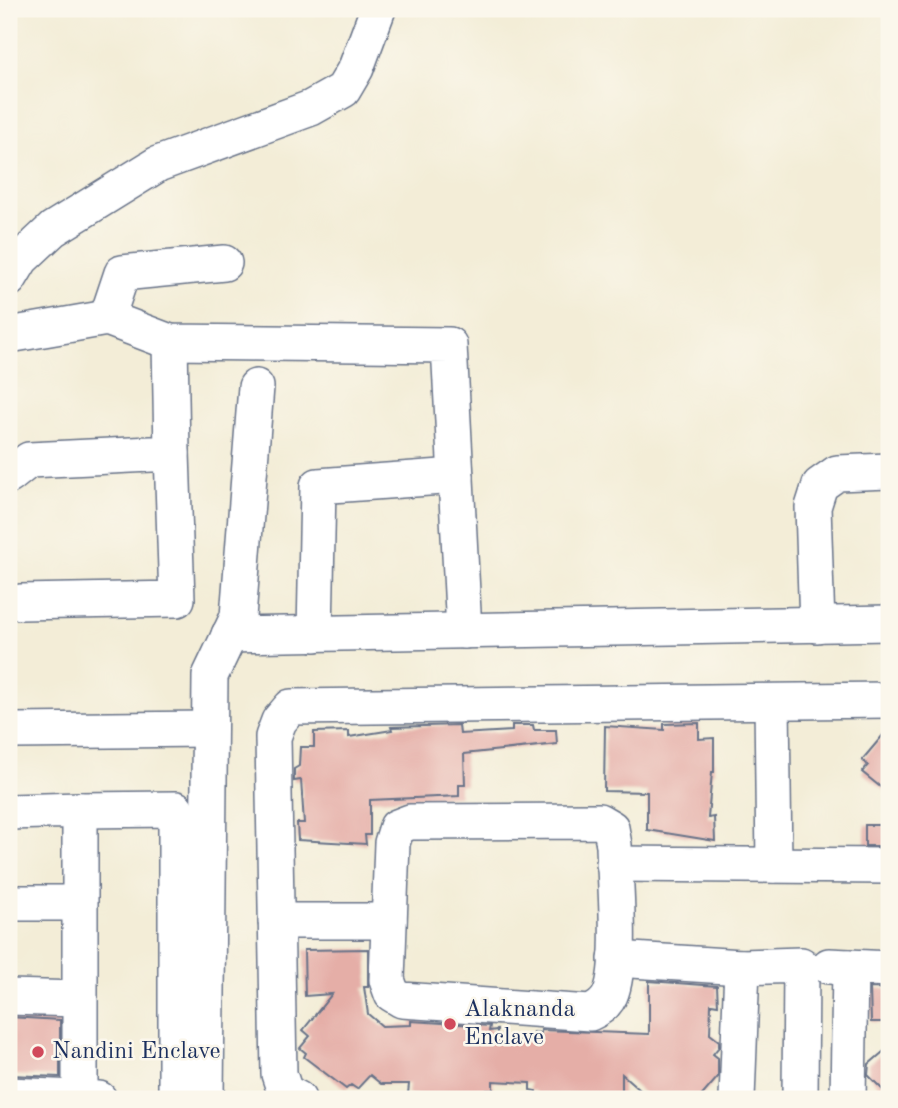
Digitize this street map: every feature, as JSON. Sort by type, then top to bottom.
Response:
[{"type":"street","points":[[9,279],[21,259],[53,229],[158,164],[311,108],[343,90],[356,68],[378,9]]},
{"type":"street","points":[[107,318],[122,272],[224,263]]},
{"type":"street","points":[[9,335],[107,318],[170,342],[449,345],[464,631]]},
{"type":"street","points":[[20,602],[177,599],[170,342]]},
{"type":"street","points":[[205,1099],[210,676],[238,617],[256,387]]},
{"type":"street","points":[[9,476],[29,460],[172,453]]},
{"type":"street","points":[[817,625],[813,507],[820,485],[836,473],[889,471]]},
{"type":"street","points":[[315,634],[318,486],[456,476]]},
{"type":"street","points":[[229,635],[889,623]]},
{"type":"street","points":[[298,1099],[285,1092],[279,1074],[276,921],[273,737],[279,721],[291,707],[889,700]]},
{"type":"street","points":[[772,702],[774,865]]},
{"type":"street","points":[[13,731],[209,729]]},
{"type":"street","points":[[9,812],[176,809],[176,1099]]},
{"type":"street","points":[[80,810],[80,1099]]},
{"type":"street","points":[[599,821],[611,828],[616,959],[610,994],[602,1007],[590,1013],[402,1000],[392,993],[387,980],[389,921],[392,843],[397,827],[410,822],[599,821]]},
{"type":"street","points":[[614,864],[889,866]]},
{"type":"street","points":[[9,903],[79,903]]},
{"type":"street","points":[[276,921],[389,921]]},
{"type":"street","points":[[616,959],[742,967],[801,965],[889,969]]},
{"type":"street","points":[[800,1099],[801,965]]},
{"type":"street","points":[[737,1099],[742,967]]},
{"type":"street","points":[[848,1099],[850,967]]},
{"type":"street","points":[[9,997],[78,999]]},
{"type":"street","points":[[9,1095],[99,1099]]},
{"type":"building","points":[[699,723],[699,739],[714,738],[714,772],[708,818],[714,817],[715,841],[647,830],[647,792],[604,791],[605,726],[664,730],[664,724]]},
{"type":"building","points":[[459,725],[460,734],[512,731],[512,725],[533,725],[534,730],[556,730],[557,744],[464,754],[465,785],[459,785],[459,796],[370,800],[370,835],[365,835],[366,844],[298,840],[297,823],[304,823],[301,780],[294,781],[294,769],[299,766],[300,747],[314,747],[314,732],[349,731],[349,737],[392,730],[391,727]]},
{"type":"building","points":[[889,728],[889,794],[862,772],[868,765],[862,760]]},
{"type":"building","points":[[865,825],[889,825],[889,846],[865,846]]},
{"type":"building","name":"Alaknanda Enclave","points":[[368,949],[368,987],[364,987],[368,1014],[382,1026],[411,1025],[411,1021],[490,1026],[489,1031],[497,1030],[497,1040],[531,1041],[533,1032],[541,1033],[541,1030],[649,1034],[649,981],[717,986],[718,1005],[711,1004],[710,1034],[719,1041],[719,1047],[713,1054],[718,1058],[718,1077],[699,1099],[650,1099],[622,1074],[622,1096],[614,1096],[614,1099],[536,1099],[536,1091],[530,1090],[530,1083],[493,1081],[493,1090],[486,1090],[485,1099],[425,1097],[408,1094],[409,1084],[381,1084],[370,1075],[357,1089],[351,1085],[346,1089],[304,1057],[306,1053],[300,1048],[310,1036],[303,1030],[332,994],[305,996],[304,950]]},
{"type":"building","points":[[870,988],[889,989],[889,1022],[871,1022]]},
{"type":"building","name":"Nandini Enclave","points":[[9,1017],[60,1020],[60,1077],[9,1075]]},
{"type":"building","points":[[889,1047],[889,1096],[868,1075],[869,1064]]},
{"type":"place","name":"Alaknanda Enclave","points":[[450,1024]]},
{"type":"place","name":"Nandini Enclave","points":[[38,1052]]}]
